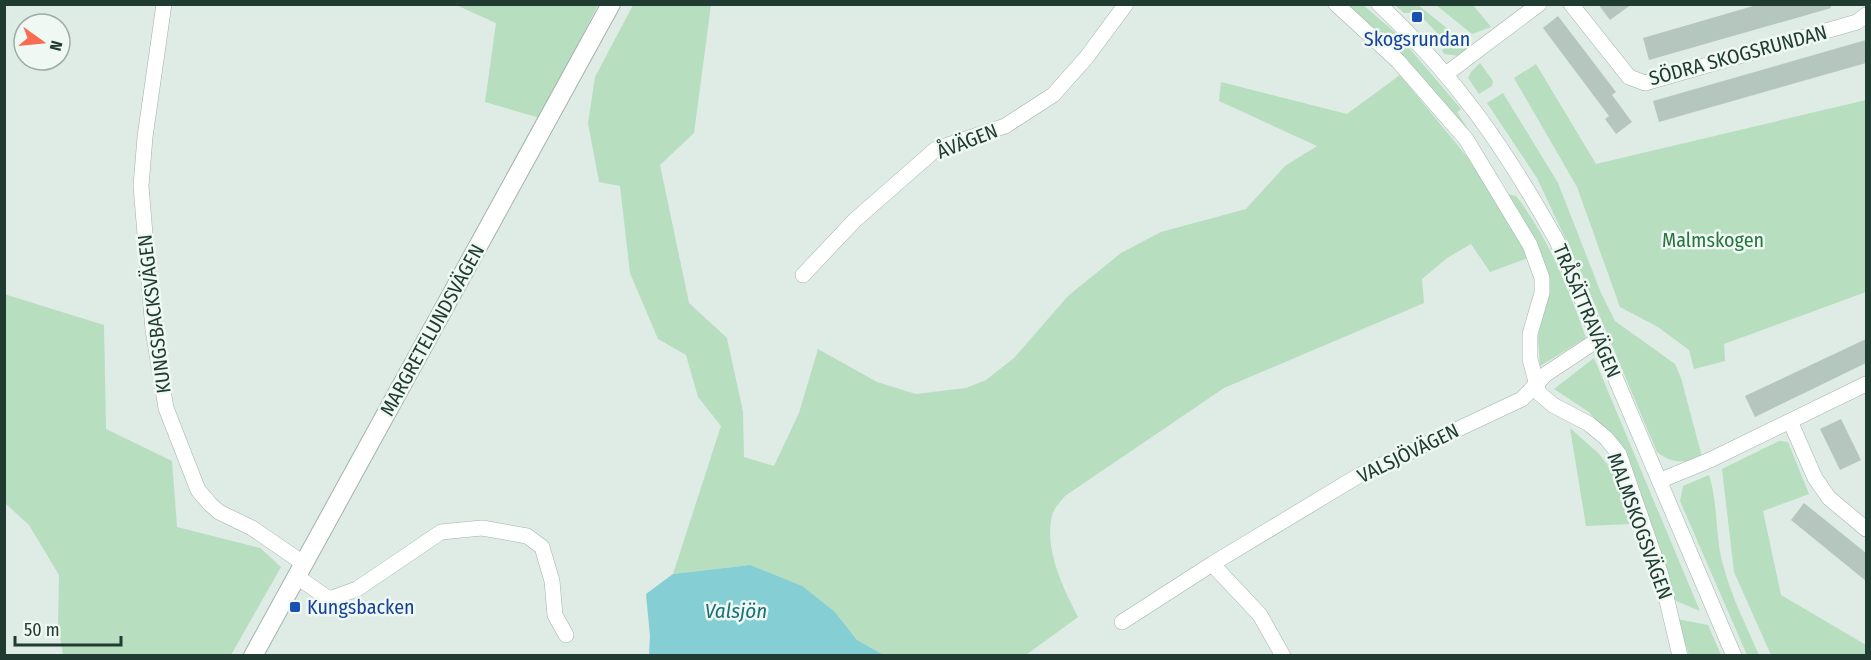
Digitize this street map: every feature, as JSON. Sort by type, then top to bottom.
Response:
[{"type":"street","name":"KUNGSBACKSVÄGEN","points":[[164,4],[145,137],[141,186],[153,330],[166,408],[198,490],[219,512],[252,528],[329,599],[357,589],[441,532],[482,528],[527,536],[543,547],[552,581],[555,615],[566,635]]},
{"type":"street","name":"MARGRETELUNDSVÄGEN","points":[[253,656],[610,4]]},
{"type":"street","name":"ÅVÄGEN","points":[[803,274],[855,220],[936,149],[1005,126],[1053,95],[1086,58],[1126,4]]},
{"type":"street","points":[[1336,4],[1398,61],[1466,139],[1530,245],[1542,285],[1530,334],[1530,359],[1536,385]]},
{"type":"street","name":"TRÅSÄTTRAVÄGEN","points":[[1379,4],[1446,74],[1488,125],[1524,182],[1557,241],[1734,656]]},
{"type":"street","points":[[1446,74],[1539,4]]},
{"type":"street","name":"SÖDRA SKOGSRUNDAN","points":[[1571,4],[1629,77],[1645,83],[1857,22],[1866,15]]},
{"type":"street","name":"VALSJÖVÄGEN","points":[[1122,622],[1212,564],[1358,476],[1522,399],[1546,374],[1599,339]]},
{"type":"street","points":[[1659,481],[1866,384]]},
{"type":"street","name":"MALMSKOGSVÄGEN","points":[[1536,385],[1547,400],[1589,424],[1606,438],[1619,454],[1660,575],[1680,656]]},
{"type":"street","points":[[1790,421],[1815,478],[1829,498],[1866,529]]},
{"type":"street","points":[[1212,564],[1260,615],[1283,656]]},
{"type":"green space","points":[[456,5],[598,5],[540,118],[485,102],[496,23]]},
{"type":"green space","points":[[633,5],[711,5],[694,133],[660,165],[689,303],[727,338],[743,412],[744,457],[774,466],[799,413],[818,349],[877,382],[916,394],[966,388],[986,380],[1014,358],[1068,296],[1121,253],[1161,232],[1246,209],[1285,166],[1317,146],[1219,101],[1221,82],[1347,114],[1400,75],[1468,158],[1522,240],[1528,258],[1490,272],[1471,244],[1447,258],[1422,279],[1424,303],[1224,388],[1065,496],[1053,513],[1050,529],[1051,542],[1056,568],[1078,617],[1026,655],[884,655],[857,640],[835,612],[750,565],[673,574],[721,426],[698,397],[686,355],[658,339],[630,273],[620,186],[599,182],[588,123],[595,77]]},
{"type":"green space","points":[[1343,5],[1363,5],[1398,35],[1461,109],[1457,112],[1499,178],[1494,178]]},
{"type":"green space","points":[[1395,5],[1418,5],[1448,29],[1440,36],[1418,13],[1404,13]]},
{"type":"green space","points":[[1436,5],[1473,5],[1491,27],[1472,34]]},
{"type":"green space","points":[[1454,38],[1458,38],[1469,51],[1461,56],[1444,54],[1442,50]]},
{"type":"green space","points":[[1480,63],[1493,81],[1492,86],[1479,94],[1468,78]]},
{"type":"green space","name":"Malmskogen","points":[[1536,64],[1596,164],[1866,100],[1866,292],[1724,344],[1725,361],[1694,369],[1689,350],[1658,327],[1620,307],[1577,187],[1514,78]]},
{"type":"green space","points":[[1503,93],[1558,183],[1601,293],[1615,321],[1675,364],[1681,378],[1702,457],[1679,461],[1668,459],[1657,452],[1581,272],[1537,178],[1487,103]]},
{"type":"green space","points":[[1508,194],[1516,196],[1548,246],[1565,282],[1586,338],[1540,366],[1538,338],[1548,287]]},
{"type":"green space","points":[[4,294],[104,325],[106,429],[172,461],[177,527],[260,548],[281,567],[231,655],[63,655],[58,625],[59,575],[29,525],[5,503]]},
{"type":"green space","points":[[1594,358],[1700,611],[1674,600],[1621,453],[1589,412],[1554,389]]},
{"type":"green space","points":[[1570,428],[1598,453],[1612,470],[1631,524],[1586,526]]},
{"type":"green space","points":[[1779,441],[1788,442],[1809,494],[1763,511],[1781,595],[1866,645],[1866,655],[1771,655],[1734,572],[1722,469]]},
{"type":"green space","points":[[1709,475],[1725,573],[1759,655],[1747,655],[1680,501],[1683,486]]},
{"type":"green space","points":[[1677,619],[1708,625],[1721,655],[1689,655]]},
{"type":"water","name":"Valsjön","points":[[750,565],[802,586],[835,612],[857,640],[884,655],[649,655],[650,636],[646,594],[673,574]]},
{"type":"building","points":[[1598,4],[1632,4],[1610,20]]},
{"type":"building","points":[[1760,4],[1830,4],[1831,8],[1649,60],[1643,38]]},
{"type":"building","points":[[1558,16],[1616,92],[1612,95],[1632,122],[1616,134],[1605,119],[1609,116],[1543,28]]},
{"type":"building","points":[[1866,40],[1866,63],[1659,122],[1653,101]]},
{"type":"building","points":[[1866,339],[1866,363],[1755,417],[1745,396]]},
{"type":"building","points":[[1841,419],[1861,460],[1840,470],[1820,429]]},
{"type":"building","points":[[1804,503],[1866,553],[1866,581],[1791,520]]},
{"type":"place","name":"Skogsrundan","points":[[1417,17]]},
{"type":"place","name":"Kungsbacken","points":[[295,607]]}]
